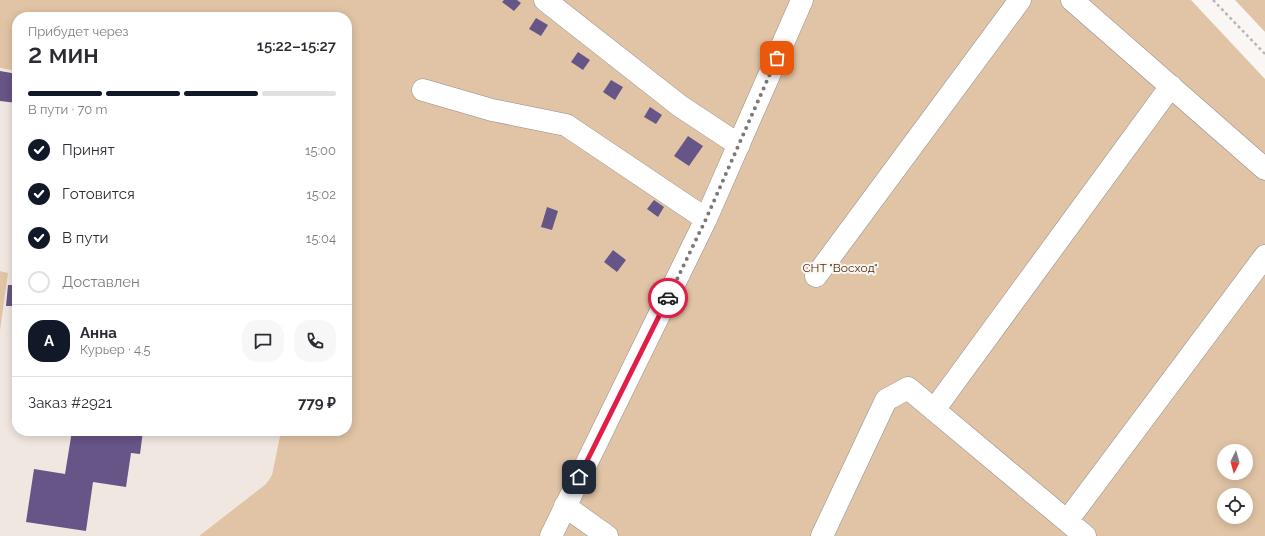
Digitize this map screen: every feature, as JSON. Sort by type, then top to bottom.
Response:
[{"type":"lane","points":[[545,0],[680,106],[738,145]]},
{"type":"lane","points":[[551,536],[706,219],[802,0]]},
{"type":"lane","points":[[816,276],[1020,0]]},
{"type":"lane","points":[[1072,0],[1265,168]]},
{"type":"lane","points":[[934,410],[1171,86]]},
{"type":"lane","points":[[423,90],[492,110],[566,125],[706,219]]},
{"type":"lane","points":[[1067,521],[1265,256]]},
{"type":"lane","points":[[822,536],[886,400],[908,388],[1085,536]]},
{"type":"lane","points":[[565,506],[607,536]]},
{"type":"path","points":[[1213,0],[1265,54]]},
{"type":"shaded area","points":[[0,68],[12,70],[12,436],[280,436],[272,475],[266,484],[199,536],[0,536],[0,331],[8,273],[0,271]]},
{"type":"green space","name":"СНТ \"Восход\"","points":[[0,0],[1191,0],[1265,79],[1265,536],[199,536],[266,484],[272,475],[280,436],[352,436],[352,12],[12,12],[12,70],[0,68]]},
{"type":"green space","points":[[1235,0],[1265,0],[1265,32]]},
{"type":"green space","points":[[0,271],[8,273],[0,331]]},
{"type":"building","points":[[504,0],[517,0],[521,3],[514,11],[502,2]]},
{"type":"building","points":[[536,18],[548,25],[541,36],[529,29]]},
{"type":"building","points":[[578,52],[590,60],[583,70],[571,62]]},
{"type":"building","points":[[0,71],[12,73],[12,102],[0,101]]},
{"type":"building","points":[[611,80],[623,87],[615,100],[603,92]]},
{"type":"building","points":[[650,107],[662,115],[656,124],[644,117]]},
{"type":"building","points":[[688,136],[703,146],[689,166],[674,156]]},
{"type":"building","points":[[654,200],[664,207],[658,217],[647,209]]},
{"type":"building","points":[[547,207],[558,211],[552,230],[541,227]]},
{"type":"building","points":[[613,250],[626,260],[617,272],[604,262]]},
{"type":"building","points":[[8,285],[12,285],[12,306],[6,306]]},
{"type":"building","points":[[71,436],[142,436],[140,454],[131,453],[126,487],[93,482],[86,531],[26,522],[34,469],[65,474]]},
{"type":"way so far","points":[[668,298],[706,219],[777,58]]},
{"type":"route","points":[[579,477],[668,298]]}]
